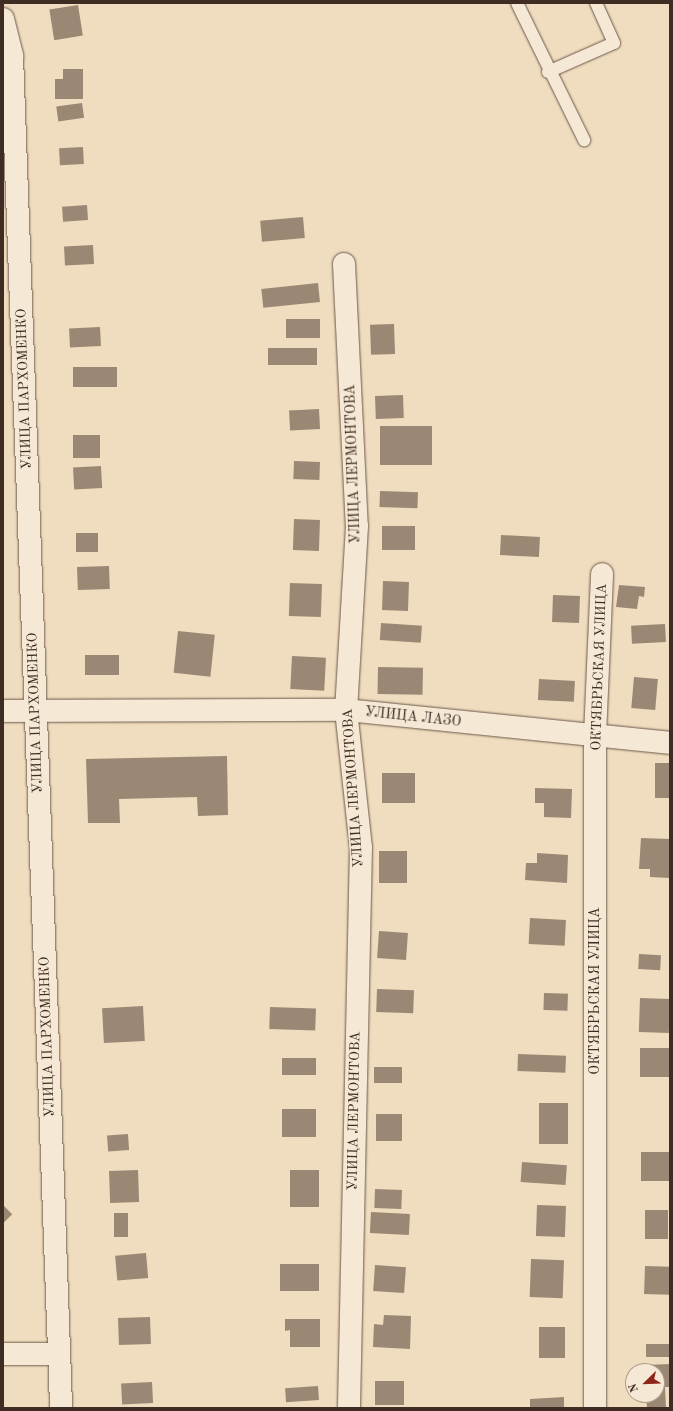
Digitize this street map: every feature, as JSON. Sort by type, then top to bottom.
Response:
[{"type":"street","name":"УЛИЦА ПАРХОМЕНКО","points":[[3,19],[12,56],[61,1408]]},
{"type":"street","name":"УЛИЦА ЛЕРМОНТОВА","points":[[344,264],[357,526],[346,710],[361,847],[349,1408]]},
{"type":"street","name":"ОКТЯБРЬСКАЯ УЛИЦА","points":[[595,1408],[595,736],[602,574]]},
{"type":"street","name":"УЛИЦА ЛАЗО","points":[[3,711],[35,713],[346,710],[670,743]]},
{"type":"street","points":[[3,1354],[59,1354]]},
{"type":"lane","points":[[517,3],[548,72],[584,140]]},
{"type":"lane","points":[[548,72],[614,43],[596,3]]},
{"type":"building","points":[[78,5],[83,36],[54,40],[49,10]]},
{"type":"building","points":[[63,69],[83,69],[83,99],[55,99],[55,79],[63,79]]},
{"type":"building","points":[[82,103],[84,118],[58,121],[56,107]]},
{"type":"building","points":[[83,147],[84,164],[60,165],[59,148]]},
{"type":"building","points":[[87,205],[88,220],[63,222],[62,207]]},
{"type":"building","points":[[303,217],[305,238],[262,242],[260,221]]},
{"type":"building","points":[[93,245],[94,264],[65,265],[64,247]]},
{"type":"building","points":[[318,283],[320,302],[263,308],[261,289]]},
{"type":"building","points":[[286,319],[320,319],[320,338],[286,338]]},
{"type":"building","points":[[394,324],[395,354],[371,355],[370,325]]},
{"type":"building","points":[[100,327],[101,346],[70,348],[69,329]]},
{"type":"building","points":[[268,348],[317,348],[317,365],[268,365]]},
{"type":"building","points":[[73,367],[117,367],[117,387],[73,387]]},
{"type":"building","points":[[403,395],[404,418],[376,419],[375,396]]},
{"type":"building","points":[[319,409],[320,429],[290,431],[289,411]]},
{"type":"building","points":[[380,426],[432,426],[432,465],[380,465]]},
{"type":"building","points":[[73,435],[100,435],[100,458],[73,458]]},
{"type":"building","points":[[294,461],[320,462],[319,480],[293,479]]},
{"type":"building","points":[[101,466],[102,488],[74,489],[73,467]]},
{"type":"building","points":[[380,491],[418,492],[417,508],[379,507]]},
{"type":"building","points":[[294,519],[320,520],[319,551],[293,550]]},
{"type":"building","points":[[382,526],[415,526],[415,550],[382,550]]},
{"type":"building","points":[[76,533],[98,533],[98,552],[76,552]]},
{"type":"building","points":[[501,535],[540,537],[539,557],[500,555]]},
{"type":"building","points":[[109,566],[110,589],[78,590],[77,567]]},
{"type":"building","points":[[383,581],[409,582],[408,611],[382,610]]},
{"type":"building","points":[[290,583],[322,584],[321,617],[289,616]]},
{"type":"building","points":[[619,585],[645,587],[644,597],[639,596],[637,609],[616,607]]},
{"type":"building","points":[[553,595],[580,596],[579,623],[552,622]]},
{"type":"building","points":[[381,623],[422,626],[421,643],[380,640]]},
{"type":"building","points":[[665,624],[666,642],[632,644],[631,626]]},
{"type":"building","points":[[178,631],[215,635],[210,677],[174,673]]},
{"type":"building","points":[[85,655],[119,655],[119,675],[85,675]]},
{"type":"building","points":[[292,656],[326,658],[324,691],[290,689]]},
{"type":"building","points":[[378,667],[423,668],[423,695],[378,694]]},
{"type":"building","points":[[634,677],[658,679],[655,710],[631,708]]},
{"type":"building","points":[[539,679],[575,681],[574,702],[538,700]]},
{"type":"building","points":[[227,756],[228,815],[198,816],[197,797],[119,799],[120,823],[88,823],[86,759]]},
{"type":"building","points":[[655,763],[670,763],[670,798],[655,798]]},
{"type":"building","points":[[382,773],[415,773],[415,803],[382,803]]},
{"type":"building","points":[[535,788],[572,789],[571,818],[544,817],[544,803],[535,803]]},
{"type":"building","points":[[641,838],[670,839],[670,878],[650,877],[650,869],[639,869]]},
{"type":"building","points":[[379,851],[407,851],[407,883],[379,883]]},
{"type":"building","points":[[537,853],[568,855],[567,883],[525,880],[526,863],[537,863]]},
{"type":"building","points":[[530,918],[566,920],[565,946],[529,944]]},
{"type":"building","points":[[379,931],[408,933],[406,960],[377,958]]},
{"type":"building","points":[[639,954],[661,955],[660,970],[638,969]]},
{"type":"building","points":[[377,989],[414,990],[413,1013],[376,1012]]},
{"type":"building","points":[[544,993],[568,994],[567,1011],[543,1010]]},
{"type":"building","points":[[640,998],[670,999],[669,1033],[639,1032]]},
{"type":"building","points":[[143,1006],[145,1041],[104,1043],[102,1008]]},
{"type":"building","points":[[270,1007],[316,1009],[315,1031],[269,1029]]},
{"type":"building","points":[[640,1048],[670,1048],[670,1077],[640,1077]]},
{"type":"building","points":[[518,1054],[566,1056],[565,1073],[517,1071]]},
{"type":"building","points":[[282,1058],[316,1058],[316,1075],[282,1075]]},
{"type":"building","points":[[374,1067],[402,1067],[402,1083],[374,1083]]},
{"type":"building","points":[[539,1103],[568,1103],[568,1144],[539,1144]]},
{"type":"building","points":[[282,1109],[316,1109],[316,1137],[282,1137]]},
{"type":"building","points":[[376,1114],[402,1114],[402,1141],[376,1141]]},
{"type":"building","points":[[128,1134],[129,1150],[108,1151],[107,1135]]},
{"type":"building","points":[[641,1152],[670,1152],[670,1181],[641,1181]]},
{"type":"building","points":[[522,1162],[567,1165],[565,1185],[521,1182]]},
{"type":"building","points":[[138,1170],[139,1202],[110,1203],[109,1171]]},
{"type":"building","points":[[290,1170],[319,1170],[319,1207],[290,1207]]},
{"type":"building","points":[[375,1189],[402,1190],[401,1209],[374,1208]]},
{"type":"building","points":[[3,1205],[12,1214],[3,1223]]},
{"type":"building","points":[[537,1205],[566,1206],[565,1237],[536,1236]]},
{"type":"building","points":[[645,1210],[668,1210],[668,1239],[645,1239]]},
{"type":"building","points":[[371,1212],[410,1214],[409,1235],[370,1233]]},
{"type":"building","points":[[114,1213],[128,1213],[128,1237],[114,1237]]},
{"type":"building","points":[[146,1253],[148,1278],[117,1281],[115,1256]]},
{"type":"building","points":[[531,1259],[564,1260],[563,1298],[530,1297]]},
{"type":"building","points":[[280,1264],[319,1264],[319,1291],[280,1291]]},
{"type":"building","points":[[375,1265],[406,1267],[404,1293],[373,1291]]},
{"type":"building","points":[[645,1266],[670,1267],[669,1295],[644,1294]]},
{"type":"building","points":[[384,1315],[411,1316],[410,1349],[373,1347],[374,1324],[383,1325]]},
{"type":"building","points":[[150,1317],[151,1344],[119,1345],[118,1318]]},
{"type":"building","points":[[285,1319],[320,1319],[320,1347],[290,1347],[290,1330],[285,1331]]},
{"type":"building","points":[[539,1327],[565,1327],[565,1358],[539,1358]]},
{"type":"building","points":[[646,1344],[670,1344],[670,1357],[646,1357]]},
{"type":"building","points":[[665,1364],[670,1364],[670,1387],[665,1387]]},
{"type":"building","points":[[375,1381],[404,1381],[404,1405],[375,1405]]},
{"type":"building","points":[[152,1382],[153,1403],[122,1405],[121,1384]]},
{"type":"building","points":[[318,1386],[319,1400],[286,1402],[285,1388]]},
{"type":"building","points":[[665,1387],[666,1408],[647,1408],[647,1403],[665,1403]]},
{"type":"building","points":[[564,1397],[564,1408],[530,1408],[530,1399]]}]
